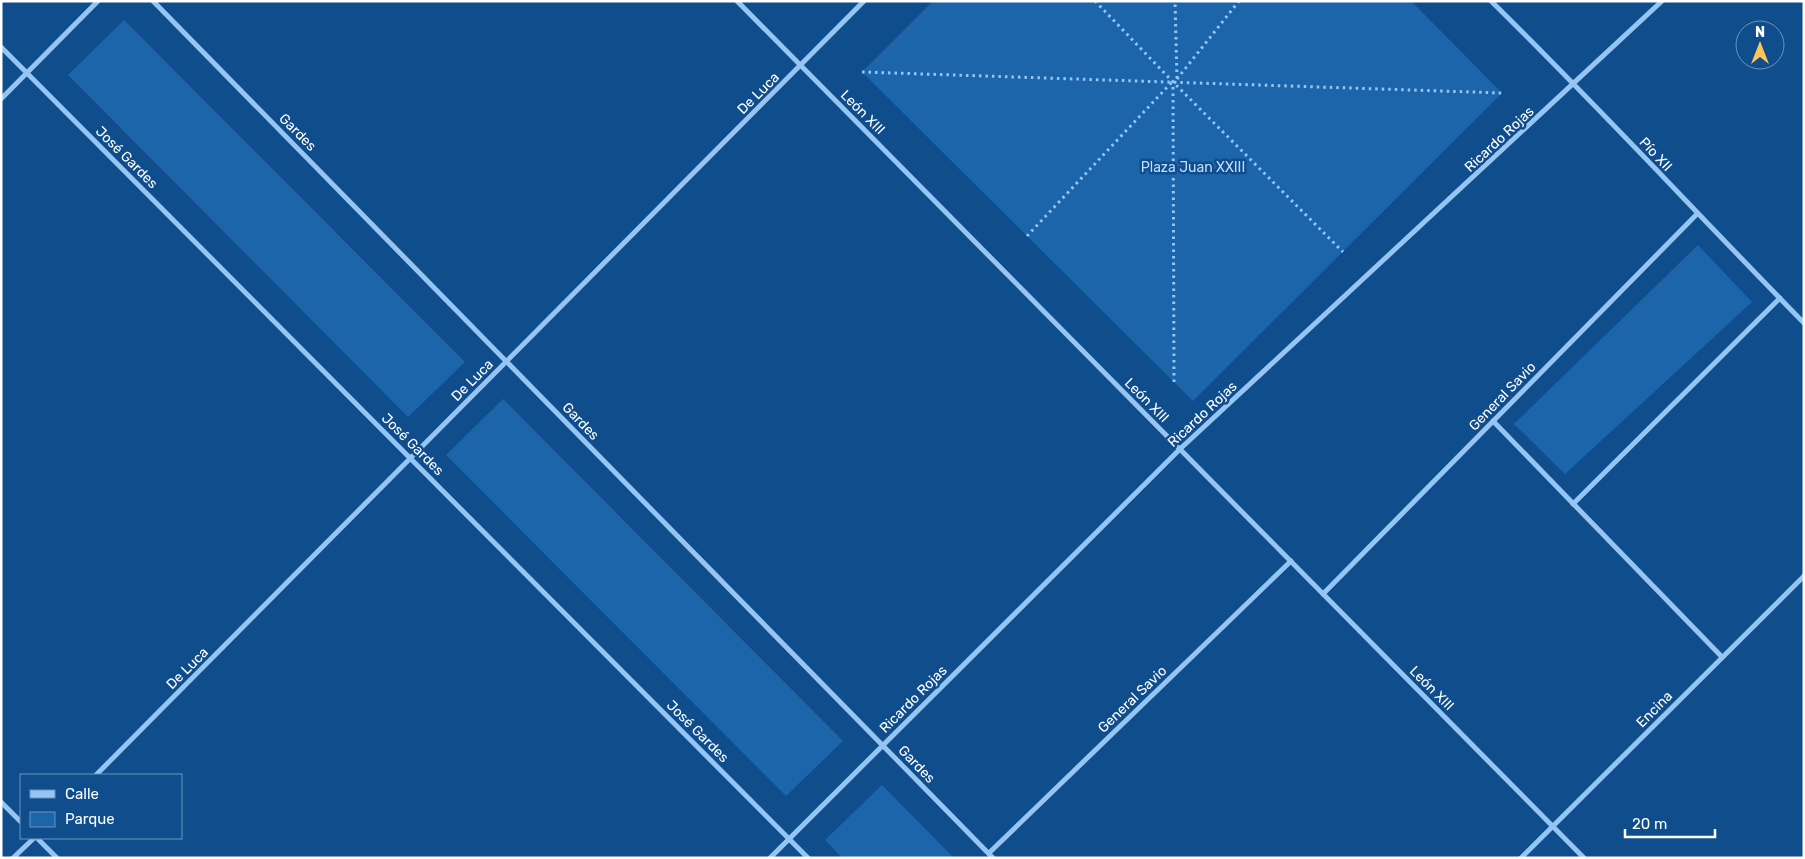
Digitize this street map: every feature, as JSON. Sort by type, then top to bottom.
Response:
[{"type":"street","points":[[1,100],[98,1]]},
{"type":"street","name":"Gardes","points":[[153,1],[993,858]]},
{"type":"street","name":"León XIII","points":[[737,1],[1584,858]]},
{"type":"street","name":"De Luca","points":[[97,774],[864,1]]},
{"type":"street","name":"Pío XII","points":[[1491,1],[1574,83],[1697,214],[1804,323]]},
{"type":"street","name":"Ricardo Rojas","points":[[770,858],[1180,449],[1662,1]]},
{"type":"street","name":"José Gardes","points":[[1,47],[808,858]]},
{"type":"street","name":"General Savio","points":[[1323,594],[1697,214]]},
{"type":"street","points":[[1573,504],[1780,298]]},
{"type":"street","points":[[1493,421],[1722,657]]},
{"type":"street","name":"General Savio","points":[[989,853],[1291,561]]},
{"type":"street","name":"Encina","points":[[1521,858],[1804,576]]},
{"type":"street","points":[[1,802],[20,821]]},
{"type":"street","points":[[13,858],[35,839]]},
{"type":"street","points":[[37,839],[57,858]]},
{"type":"path","points":[[1095,1],[1343,252]]},
{"type":"path","points":[[1176,1],[1177,79]]},
{"type":"path","points":[[1027,236],[1177,79],[1239,1]]},
{"type":"path","points":[[862,72],[1502,93]]},
{"type":"path","points":[[1173,82],[1174,382]]},
{"type":"green space","name":"Plaza Juan XXIII","points":[[933,1],[1411,1],[1502,93],[1193,401],[862,72]]},
{"type":"green space","points":[[124,20],[465,362],[408,417],[68,75]]},
{"type":"green space","points":[[1698,245],[1752,302],[1565,474],[1514,424]]},
{"type":"green space","points":[[503,399],[843,741],[786,796],[446,455]]},
{"type":"green space","points":[[882,785],[954,858],[842,858],[825,840]]}]
